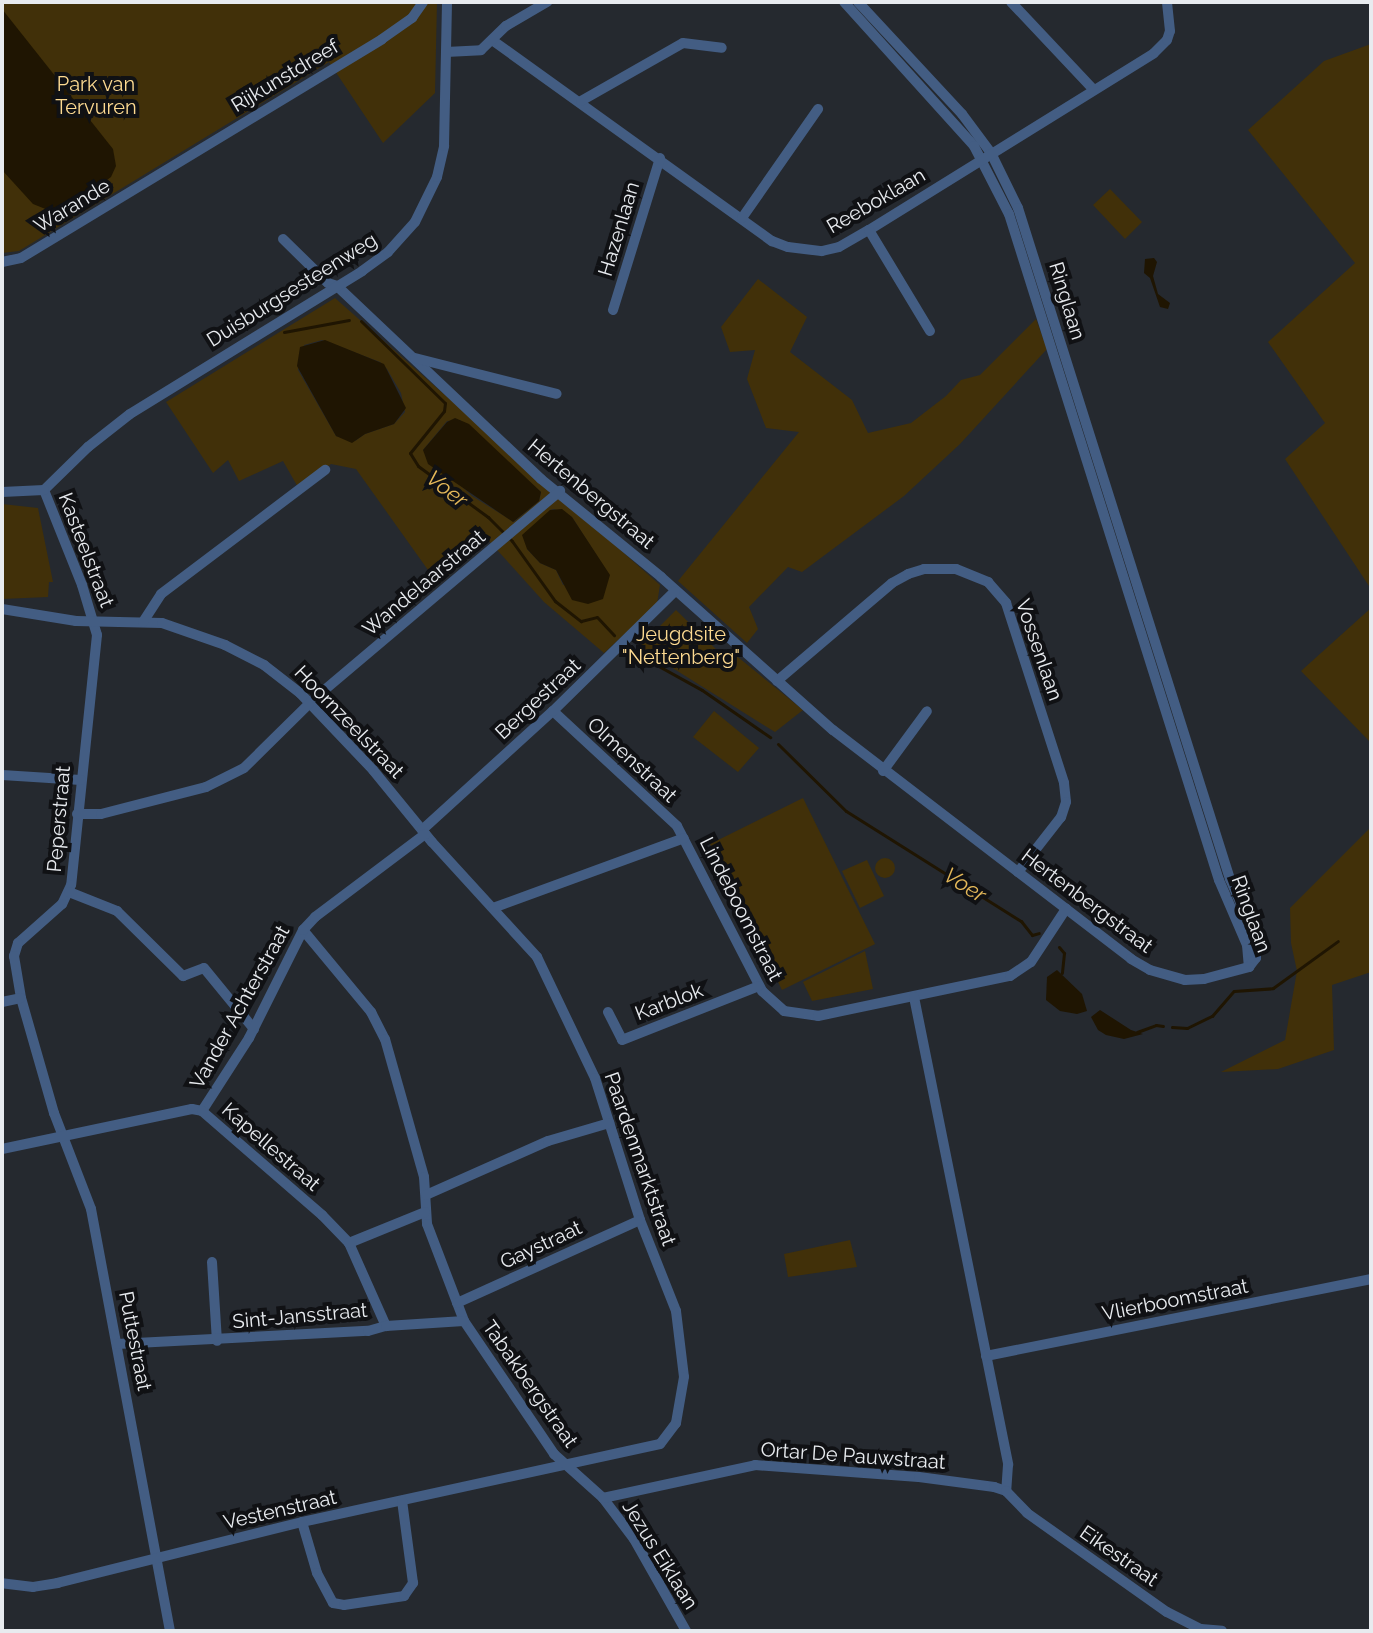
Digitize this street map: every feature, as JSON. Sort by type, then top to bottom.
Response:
[{"type":"street","name":"Rijkunstdreef","points":[[158,174],[382,39],[412,18],[423,2]]},
{"type":"street","name":"Duisburgsesteenweg","points":[[44,490],[88,447],[130,414],[388,252],[415,222],[427,202],[444,146],[447,2]]},
{"type":"street","points":[[446,52],[481,50],[506,26],[547,2]]},
{"type":"street","name":"Ringlaan","points":[[844,2],[987,155]]},
{"type":"street","name":"Ringlaan","points":[[858,2],[962,114],[987,155],[1016,231],[1219,880],[1247,945],[1249,967]]},
{"type":"street","points":[[1011,2],[1093,89]]},
{"type":"street","name":"Reeboklaan","points":[[492,40],[772,241],[804,250],[839,247],[869,230],[1162,47],[1170,31],[1167,2]]},
{"type":"street","points":[[581,101],[683,43],[722,48]]},
{"type":"street","points":[[742,218],[818,109]]},
{"type":"street","name":"Hazenlaan","points":[[613,310],[660,158]]},
{"type":"street","name":"Warande","points":[[2,262],[21,258],[158,174]]},
{"type":"street","points":[[869,230],[930,331]]},
{"type":"street","name":"Hertenbergstraat","points":[[283,239],[541,479],[560,491],[777,681],[883,771],[1131,959],[1162,975],[1204,979],[1249,967]]},
{"type":"street","points":[[413,358],[557,394]]},
{"type":"street","points":[[143,622],[161,594],[325,470]]},
{"type":"street","points":[[2,492],[44,490]]},
{"type":"street","name":"Kasteelstraat","points":[[44,490],[95,622]]},
{"type":"street","name":"Wandelaarstraat","points":[[77,814],[117,811],[220,781],[250,764],[310,702],[560,491]]},
{"type":"street","name":"Vossenlaan","points":[[777,681],[892,583],[908,574],[924,569],[956,569],[988,582],[1006,603],[1064,783],[1066,802],[1061,817],[1018,872]]},
{"type":"street","name":"Bergestraat","points":[[424,832],[675,591]]},
{"type":"street","name":"Hoornzeelstraat","points":[[2,609],[95,622],[162,623],[248,656],[274,672],[310,702],[424,832]]},
{"type":"street","name":"Peperstraat","points":[[63,1135],[21,998],[14,956],[16,945],[62,904],[69,892],[97,635],[95,622]]},
{"type":"street","name":"Olmenstraat","points":[[553,711],[677,826],[684,838]]},
{"type":"street","points":[[883,771],[927,711]]},
{"type":"street","points":[[2,775],[81,780]]},
{"type":"street","name":"Paardenmarktstraat","points":[[424,832],[537,957],[595,1078],[640,1220],[678,1320],[684,1351],[682,1406],[669,1436],[660,1444],[567,1466]]},
{"type":"street","name":"Vander Achterstraat","points":[[202,1111],[254,1029],[303,930],[315,917],[424,832]]},
{"type":"street","name":"Lindeboomstraat","points":[[493,908],[684,838],[759,986],[774,1005],[806,1017],[914,997],[1018,972],[1043,946],[1066,909]]},
{"type":"street","points":[[69,892],[117,911],[183,976],[204,968],[254,1029]]},
{"type":"street","points":[[303,930],[371,1012],[385,1039],[426,1195],[425,1212],[464,1321],[386,1326]]},
{"type":"street","name":"Karblok","points":[[608,1012],[622,1040],[759,986]]},
{"type":"street","points":[[914,997],[1008,1465],[1006,1491]]},
{"type":"street","points":[[2,1002],[21,998]]},
{"type":"street","name":"Kapellestraat","points":[[2,1149],[192,1109],[202,1111],[322,1215],[349,1243],[386,1326]]},
{"type":"street","points":[[426,1195],[548,1141],[609,1123]]},
{"type":"street","name":"Puttestraat","points":[[63,1135],[91,1209],[170,1631]]},
{"type":"street","points":[[349,1243],[425,1212]]},
{"type":"street","name":"Gaystraat","points":[[457,1303],[640,1220]]},
{"type":"street","name":"Sint-Jansstraat","points":[[212,1262],[217,1341]]},
{"type":"street","name":"Vlierboomstraat","points":[[986,1356],[1371,1279]]},
{"type":"street","name":"Tabakbergstraat","points":[[464,1321],[554,1454],[567,1466]]},
{"type":"street","name":"Sint-Jansstraat","points":[[117,1344],[368,1331],[386,1326]]},
{"type":"street","name":"Ortar De Pauwstraat","points":[[603,1498],[755,1465],[919,1477],[1006,1491]]},
{"type":"street","name":"Jezus Eiklaan","points":[[567,1466],[603,1498],[634,1539],[686,1631]]},
{"type":"street","name":"Vestenstraat","points":[[2,1583],[47,1586],[302,1522],[567,1466]]},
{"type":"street","name":"Eikestraat","points":[[1006,1491],[1027,1513],[1186,1624],[1202,1630],[1222,1631]]},
{"type":"street","points":[[302,1522],[317,1573],[333,1603],[344,1605],[404,1596],[413,1583],[402,1501]]},
{"type":"green space","name":"Park van Tervuren","points":[[2,2],[437,2],[435,93],[383,143],[329,62],[19,251],[2,253]]},
{"type":"green space","points":[[1371,44],[1371,589],[1285,459],[1325,423],[1268,342],[1355,263],[1248,130],[1324,61]]},
{"type":"green space","points":[[1110,189],[1142,222],[1125,239],[1093,205]]},
{"type":"green space","points":[[758,279],[807,317],[790,352],[852,400],[868,433],[911,423],[961,380],[980,375],[1036,319],[1047,349],[960,444],[904,496],[802,572],[788,567],[749,607],[758,629],[747,643],[678,581],[799,432],[766,428],[747,379],[755,350],[730,352],[721,327]]},
{"type":"green space","points":[[335,298],[660,585],[657,604],[604,653],[544,602],[489,541],[438,584],[356,469],[331,464],[299,489],[283,461],[239,481],[228,460],[213,473],[166,402]],"holes":[[[322,340],[380,362],[387,369],[401,393],[405,412],[394,424],[365,434],[355,441],[336,436],[298,370],[304,345]],[[460,420],[541,492],[539,501],[514,522],[472,496],[423,450],[447,421]],[[550,510],[572,517],[609,575],[563,585],[556,570],[540,563],[527,549]]]},
{"type":"green space","points":[[2,504],[38,508],[53,582],[49,582],[48,597],[2,599]]},
{"type":"green space","points":[[1371,608],[1371,743],[1301,671]]},
{"type":"green space","name":"Jeugdsite \"Nettenberg\"","points":[[676,610],[722,655],[728,649],[803,710],[775,732],[639,647]]},
{"type":"green space","points":[[714,711],[759,748],[738,772],[693,737]]},
{"type":"green space","points":[[803,798],[875,944],[782,990],[710,844]]},
{"type":"green space","points":[[1371,827],[1371,972],[1332,985],[1334,1050],[1278,1069],[1221,1072],[1285,1040],[1297,971],[1291,943],[1290,908]]},
{"type":"green space","points":[[885,858],[892,861],[895,868],[892,875],[885,878],[878,875],[875,868],[878,861]]},
{"type":"green space","points":[[867,860],[884,896],[860,908],[842,871]]},
{"type":"green space","points":[[865,951],[873,989],[812,1001],[803,982]]},
{"type":"green space","points":[[850,1240],[857,1267],[788,1277],[784,1254]]},
{"type":"shaded area","points":[[2,9],[113,149],[116,166],[111,177],[76,203],[62,209],[48,210],[33,204],[2,170]]},
{"type":"shaded area","points":[[1154,258],[1157,262],[1153,276],[1158,294],[1170,303],[1168,309],[1160,307],[1150,278],[1144,273],[1145,259]]},
{"type":"shaded area","points":[[325,340],[384,364],[406,408],[394,424],[365,434],[352,443],[336,436],[297,366],[300,347]]},
{"type":"shaded area","points":[[455,418],[469,424],[541,492],[539,501],[513,522],[428,464],[423,450],[447,422]]},
{"type":"shaded area","points":[[562,509],[572,517],[610,575],[603,599],[588,604],[572,600],[556,570],[540,563],[527,549],[522,535],[550,510]]},
{"type":"shaded area","points":[[1057,970],[1082,994],[1087,1011],[1077,1014],[1060,1011],[1046,1000],[1047,977]]},
{"type":"shaded area","points":[[1100,1010],[1143,1034],[1124,1039],[1106,1035],[1098,1030],[1091,1017]]},
{"type":"waterway","name":"Voer","points":[[284,332],[349,320]]},
{"type":"waterway","name":"Voer","points":[[361,321],[445,403],[444,411],[410,453],[418,466],[488,517],[512,541],[555,601],[581,621],[597,617],[614,635]]},
{"type":"waterway","name":"Voer","points":[[644,658],[702,690],[770,737]]},
{"type":"waterway","name":"Voer","points":[[778,744],[846,811],[1021,921],[1032,935],[1039,933]]},
{"type":"waterway","name":"Voer","points":[[1172,1027],[1187,1028],[1212,1016],[1234,991],[1273,988],[1338,941]]},
{"type":"waterway","name":"Voer","points":[[1059,947],[1064,953],[1062,973]]},
{"type":"waterway","name":"Voer","points":[[1137,1032],[1156,1025],[1163,1026]]}]
